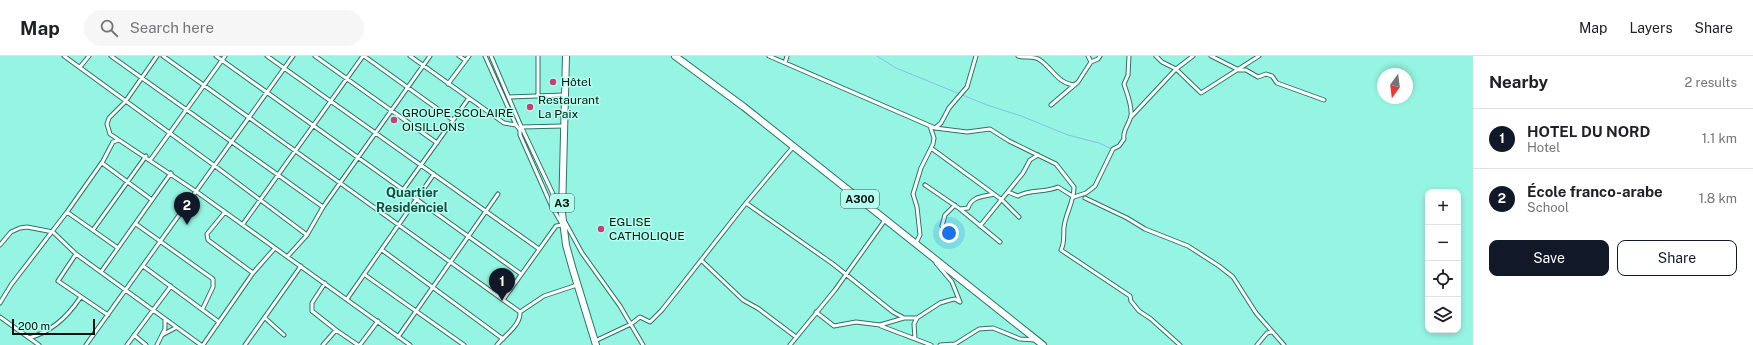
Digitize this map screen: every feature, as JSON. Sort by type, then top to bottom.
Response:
[{"type":"highway","name":"A3","points":[[566,56],[564,95],[563,225],[577,285],[595,343]]},
{"type":"highway","name":"A300","points":[[675,56],[744,107],[1043,345]]},
{"type":"street","points":[[64,56],[125,102],[171,133],[307,235]]},
{"type":"street","points":[[80,67],[89,56]]},
{"type":"street","points":[[111,56],[323,207]]},
{"type":"street","points":[[157,56],[125,102],[109,118],[107,124],[110,134],[171,173],[410,345]]},
{"type":"street","points":[[163,56],[520,312]]},
{"type":"street","points":[[216,56],[358,159],[521,274]]},
{"type":"street","points":[[151,159],[225,56]]},
{"type":"street","points":[[267,56],[539,249]]},
{"type":"street","points":[[86,345],[293,56]]},
{"type":"street","points":[[315,56],[437,143]]},
{"type":"street","points":[[243,224],[262,201],[278,175],[363,56],[453,120]]},
{"type":"street","points":[[410,56],[504,123],[516,125],[520,124]]},
{"type":"street","points":[[288,256],[307,235],[323,207],[430,56]]},
{"type":"street","points":[[459,56],[465,60]]},
{"type":"street","points":[[448,84],[469,56]]},
{"type":"street","points":[[485,56],[516,125],[520,130],[520,135],[551,205],[563,225],[556,226],[503,300]]},
{"type":"street","points":[[490,56],[521,128],[562,215],[582,253],[644,345]]},
{"type":"street","points":[[538,56],[538,95]]},
{"type":"street","points":[[769,56],[934,128],[968,132],[990,129],[1009,141],[1056,164],[1074,187],[1074,197],[1065,221],[1065,240],[1061,250],[1130,296],[1131,301],[1139,311],[1151,319],[1180,345]]},
{"type":"street","points":[[785,63],[787,56]]},
{"type":"street","points":[[934,128],[940,123],[949,108],[967,87],[976,56]]},
{"type":"street","points":[[1018,56],[1039,59],[1058,78],[1070,84],[1076,85]]},
{"type":"street","points":[[1088,56],[1091,62]]},
{"type":"street","points":[[1051,105],[1076,85],[1091,62],[1098,59],[1100,56]]},
{"type":"street","points":[[1129,56],[1128,74],[1124,84],[1131,106],[1131,117]]},
{"type":"street","points":[[1156,56],[1162,62],[1176,69],[1201,93],[1259,56]]},
{"type":"street","points":[[1074,197],[1086,193],[1095,186],[1113,149],[1119,146],[1124,139],[1123,134],[1131,117],[1176,69],[1193,56]]},
{"type":"street","points":[[1211,56],[1239,70],[1246,70],[1258,77],[1266,74],[1272,76],[1277,83],[1324,100]]},
{"type":"street","points":[[509,98],[538,95],[564,95]]},
{"type":"street","points":[[403,190],[469,98]]},
{"type":"street","points":[[521,128],[564,126]]},
{"type":"street","points":[[916,243],[920,235],[917,207],[913,192],[921,168],[931,148],[934,138],[930,126]]},
{"type":"street","points":[[0,303],[11,285],[53,232],[102,163],[113,142],[119,140]]},
{"type":"street","points":[[595,343],[631,324],[640,317],[650,322],[675,295],[746,203],[793,147]]},
{"type":"street","points":[[931,148],[1002,200],[1019,217]]},
{"type":"street","points":[[980,226],[1023,173],[1030,160],[1038,155]]},
{"type":"street","points":[[93,230],[146,156]]},
{"type":"street","points":[[102,163],[152,200]]},
{"type":"street","points":[[101,272],[171,173]]},
{"type":"street","points":[[347,300],[418,200],[434,174]]},
{"type":"street","points":[[925,185],[960,209],[1000,242]]},
{"type":"street","points":[[1008,192],[1018,196],[1025,191],[1040,192],[1058,187],[1074,197]]},
{"type":"street","points":[[398,337],[434,288],[450,262],[498,194]]},
{"type":"street","points":[[960,209],[968,208],[969,204],[978,197],[994,194]]},
{"type":"street","points":[[1085,198],[1127,218],[1145,230],[1188,246],[1219,266],[1233,277],[1256,313],[1284,345]]},
{"type":"street","points":[[746,203],[847,275],[893,312],[904,318]]},
{"type":"street","points":[[942,226],[944,216],[954,205]]},
{"type":"street","points":[[67,212],[118,248]]},
{"type":"street","points":[[225,212],[206,237],[210,242],[253,274]]},
{"type":"street","points":[[790,345],[847,275],[885,220]]},
{"type":"street","points":[[136,224],[160,243],[213,279],[213,286],[203,308]]},
{"type":"street","points":[[1,243],[11,232],[27,226],[53,232],[76,254],[175,328],[202,345],[220,322],[253,274],[275,248]]},
{"type":"street","points":[[382,250],[503,339]]},
{"type":"street","points":[[76,254],[58,278],[58,281],[80,298],[108,315]]},
{"type":"street","points":[[880,326],[904,318],[916,318],[940,303],[955,299],[960,302],[952,282],[936,264],[935,258]]},
{"type":"street","points":[[702,261],[742,300],[759,309],[796,337]]},
{"type":"street","points":[[143,266],[203,308],[220,322]]},
{"type":"street","points":[[245,345],[266,318],[300,266]]},
{"type":"street","points":[[365,275],[416,313],[432,321],[440,330],[464,345]]},
{"type":"street","points":[[324,283],[312,303],[312,311],[336,330],[359,345],[378,321]]},
{"type":"street","points":[[497,345],[519,320],[520,312],[544,296],[577,285]]},
{"type":"street","points":[[127,345],[171,286]]},
{"type":"street","points":[[29,338],[46,331],[69,314],[80,298]]},
{"type":"street","points":[[816,312],[834,326],[856,322],[880,326],[931,345]]},
{"type":"street","points":[[0,317],[39,345]]},
{"type":"street","points":[[266,318],[284,335]]},
{"type":"street","points":[[916,318],[914,324],[917,339],[921,345]]},
{"type":"street","points":[[158,345],[165,320]]},
{"type":"street","points":[[162,335],[175,328]]},
{"type":"street","points":[[940,345],[955,344],[979,329],[993,328],[1020,339],[1037,340]]},
{"type":"street","points":[[323,345],[336,330]]},
{"type":"street","points":[[1257,345],[1267,333],[1272,332]]},
{"type":"street","points":[[134,335],[146,345]]},
{"type":"waterway","points":[[877,56],[896,68],[987,105],[1021,116],[1068,135],[1099,143],[1112,149]]},
{"type":"place","name":"Hôtel","points":[[553,82]]},
{"type":"place","name":"Restaurant La Paix","points":[[530,107]]},
{"type":"place","name":"GROUPE SCOLAIRE OISILLONS","points":[[394,120]]},
{"type":"place","name":"École franco-arabe","points":[[187,225]]},
{"type":"place","name":"EGLISE CATHOLIQUE","points":[[601,229]]},
{"type":"place","name":"HOTEL DU NORD","points":[[502,301]]},
{"type":"district","name":"Quartier Residenciel","points":[[412,200]]}]
